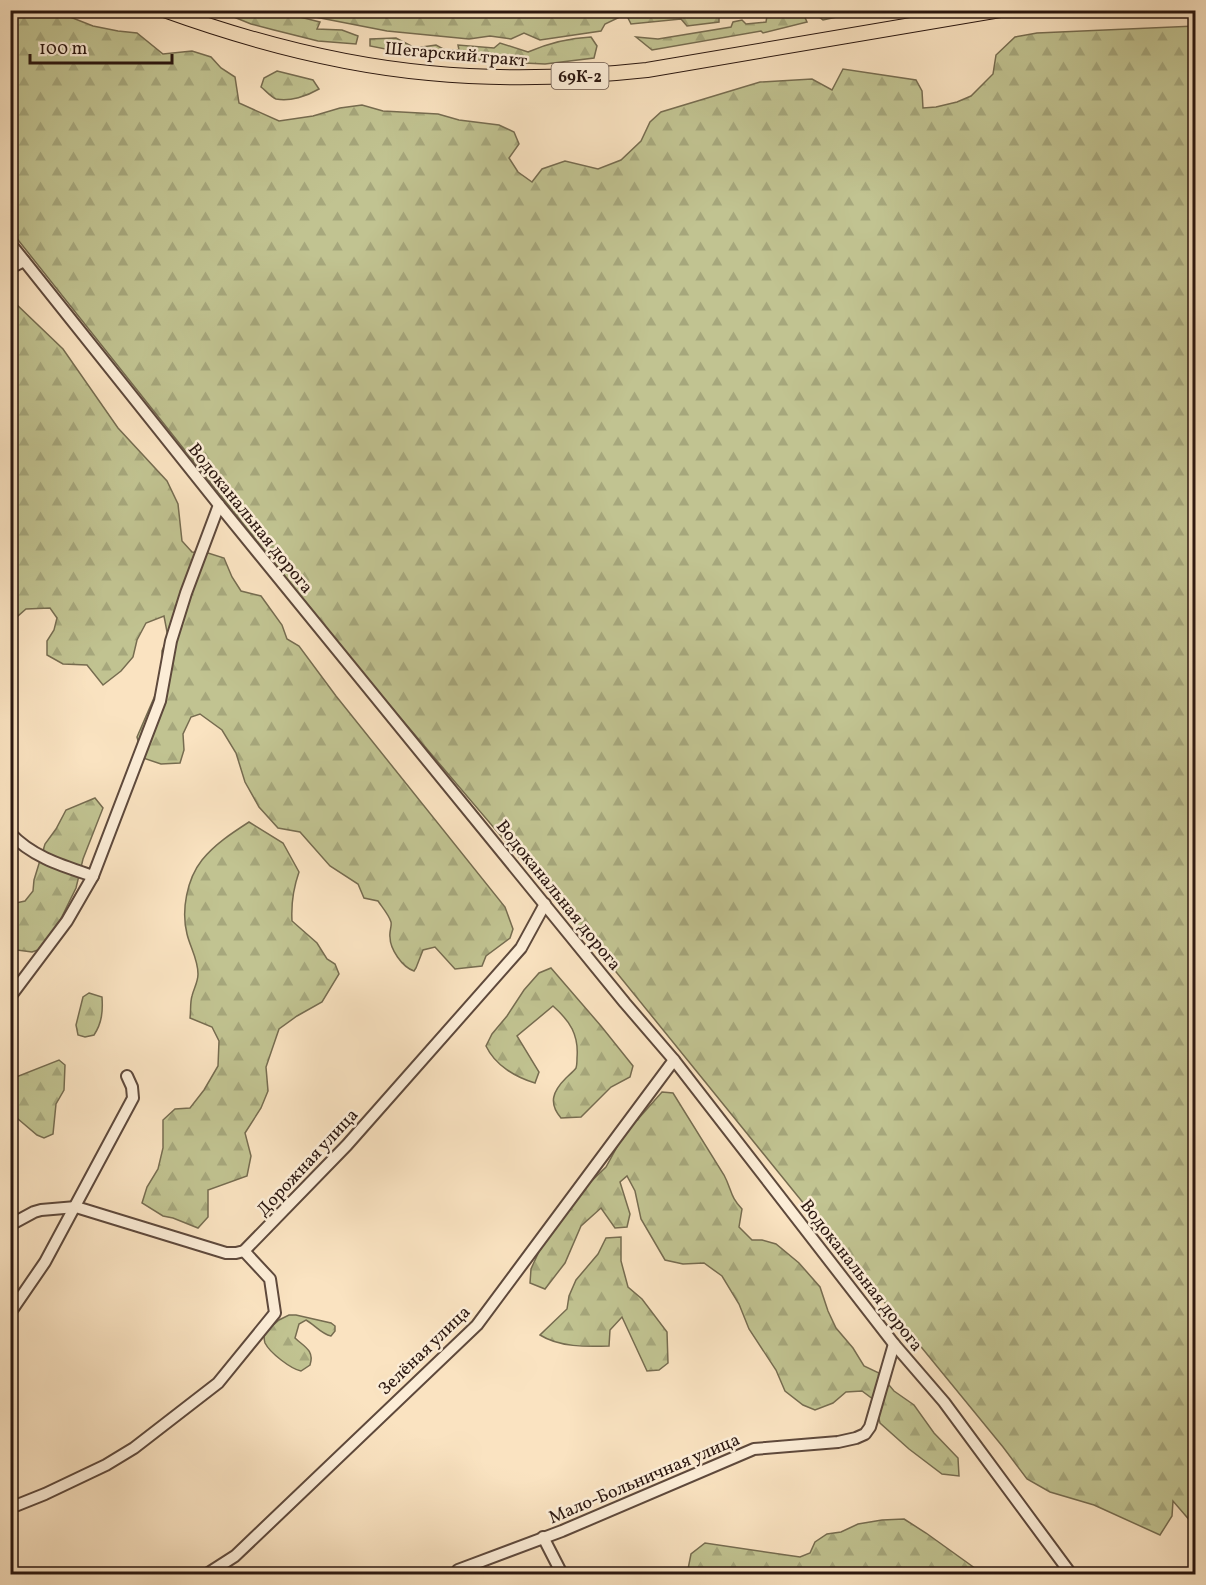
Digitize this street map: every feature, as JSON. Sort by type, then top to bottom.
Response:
[{"type":"main road","name":"Шегарский тракт","points":[[164,10],[245,36],[346,60],[427,73],[526,78],[602,75],[647,70],[1000,10]]},
{"type":"street","name":"Водоканальная дорога","points":[[10,243],[219,505],[674,1060],[894,1344],[944,1402],[1071,1575]]},
{"type":"street","points":[[10,268],[24,261]]},
{"type":"street","points":[[10,997],[66,921],[93,876],[160,702],[171,641],[186,593],[219,505]]},
{"type":"street","points":[[10,834],[18,842],[52,862],[93,876]]},
{"type":"street","name":"Дорожная улица","points":[[244,1251],[347,1145],[521,948],[545,904]]},
{"type":"street","name":"Зелёная улица","points":[[207,1575],[235,1556],[477,1324],[674,1060]]},
{"type":"street","points":[[10,1313],[45,1262],[133,1098],[132,1087],[127,1076]]},
{"type":"street","points":[[10,1508],[106,1465],[134,1448],[218,1383],[275,1313],[270,1279],[244,1251],[226,1253],[76,1207],[33,1212],[11,1226]]},
{"type":"street","name":"Мало-Больничная улица","points":[[455,1575],[458,1570],[562,1531],[754,1449],[838,1442],[865,1434],[870,1427],[894,1344]]},
{"type":"street","points":[[543,1537],[562,1575]]},
{"type":"green space","points":[[396,10],[766,11],[719,17],[719,22],[687,26],[681,19],[631,24],[626,14],[605,24],[601,31],[540,40],[524,33],[511,39],[490,36],[469,39],[387,31],[310,16],[297,11],[380,11],[386,18],[395,15]]},
{"type":"green space","points":[[794,10],[802,11],[807,22],[763,33],[761,31],[652,50],[636,37],[658,39],[731,27],[733,22],[742,20],[746,24],[766,22],[767,16]]},
{"type":"green space","points":[[813,10],[865,11],[823,20]]},
{"type":"green space","points":[[11,11],[55,11],[93,26],[137,33],[163,54],[192,51],[211,57],[221,68],[235,77],[239,103],[279,121],[362,105],[383,111],[438,114],[459,120],[499,125],[514,132],[519,144],[509,158],[518,172],[532,182],[542,169],[565,161],[598,169],[621,160],[641,141],[650,122],[661,112],[760,82],[812,79],[832,90],[843,69],[916,80],[922,91],[923,108],[936,107],[971,96],[993,74],[996,55],[1015,37],[1037,33],[1195,26],[1195,1524],[1173,1501],[1172,1516],[1160,1535],[1094,1505],[1050,1492],[1027,1479],[604,957],[352,661],[11,231]]},
{"type":"green space","points":[[219,11],[284,11],[320,22],[317,29],[342,30],[358,36],[356,44],[318,41],[251,24]]},
{"type":"green space","points":[[591,37],[597,46],[594,58],[545,64],[505,62],[495,55],[482,54],[481,60],[451,61],[437,54],[416,55],[370,46],[370,39],[396,38],[415,48],[436,45],[445,50],[459,50],[458,45],[494,48],[500,43],[528,52],[574,38]]},
{"type":"green space","points":[[277,71],[313,80],[319,89],[298,98],[276,99],[261,87],[264,78]]},
{"type":"green space","points":[[10,295],[13,301],[63,349],[118,428],[167,481],[178,504],[182,541],[192,552],[208,553],[224,558],[241,591],[261,596],[282,625],[287,639],[299,646],[336,696],[505,907],[513,929],[510,938],[486,956],[482,966],[455,969],[435,947],[423,950],[414,971],[405,966],[392,947],[391,922],[378,901],[364,898],[358,884],[330,866],[300,832],[278,828],[259,807],[245,782],[236,753],[222,730],[200,714],[191,717],[183,734],[184,750],[180,763],[161,764],[143,758],[137,737],[163,677],[162,651],[168,637],[164,616],[146,623],[137,640],[133,657],[121,671],[103,685],[87,665],[63,664],[47,655],[47,641],[54,630],[57,618],[50,608],[26,609],[11,622]]},
{"type":"green space","points":[[95,798],[103,808],[83,859],[76,888],[47,947],[32,952],[17,950],[11,953],[10,900],[16,903],[25,901],[33,891],[45,844],[66,810]]},
{"type":"green space","points":[[249,822],[283,843],[299,872],[293,896],[292,921],[317,943],[327,959],[335,964],[339,974],[322,1002],[279,1029],[266,1067],[268,1091],[261,1108],[245,1133],[251,1156],[247,1176],[208,1190],[208,1217],[198,1228],[163,1216],[142,1203],[147,1187],[158,1169],[163,1148],[163,1120],[175,1109],[190,1108],[218,1066],[219,1041],[212,1027],[190,1018],[191,998],[198,974],[197,963],[185,925],[185,905],[189,885],[192,876],[207,854]]},
{"type":"green space","points":[[551,968],[633,1066],[630,1077],[611,1087],[581,1117],[561,1118],[554,1107],[555,1092],[576,1068],[577,1050],[572,1029],[553,1006],[517,1036],[539,1072],[535,1083],[506,1069],[486,1046],[524,990],[539,973]]},
{"type":"green space","points":[[89,993],[102,997],[102,1012],[94,1035],[85,1037],[78,1035],[76,1025],[83,997]]},
{"type":"green space","points":[[59,1060],[65,1065],[64,1090],[56,1104],[53,1134],[44,1138],[37,1135],[11,1113],[11,1079]]},
{"type":"green space","points":[[662,1092],[673,1093],[724,1175],[733,1197],[742,1209],[739,1227],[752,1240],[776,1244],[799,1263],[820,1287],[836,1328],[853,1348],[864,1366],[879,1373],[894,1391],[914,1405],[934,1433],[958,1458],[959,1476],[942,1474],[909,1449],[880,1423],[874,1400],[862,1391],[846,1392],[833,1403],[815,1410],[803,1405],[785,1391],[776,1370],[749,1329],[739,1304],[722,1276],[704,1263],[683,1264],[665,1260],[641,1219],[635,1191],[627,1176],[620,1182],[630,1214],[627,1227],[615,1228],[601,1208],[581,1226],[565,1263],[545,1289],[530,1283],[531,1269],[541,1247],[580,1192],[606,1167],[623,1136]]},
{"type":"green space","points":[[621,1237],[621,1261],[628,1287],[642,1299],[667,1332],[668,1363],[659,1370],[647,1371],[622,1317],[610,1330],[609,1346],[564,1344],[540,1335],[567,1309],[569,1296],[576,1280],[598,1254],[606,1238]]},
{"type":"green space","points":[[289,1315],[331,1323],[335,1326],[335,1331],[331,1336],[306,1320],[299,1324],[295,1338],[310,1352],[311,1356],[310,1365],[301,1371],[281,1360],[264,1341],[264,1333]]},
{"type":"green space","points":[[904,1519],[983,1574],[687,1574],[691,1554],[705,1543],[800,1557],[810,1553],[815,1542],[827,1534],[841,1532],[858,1524]]}]
